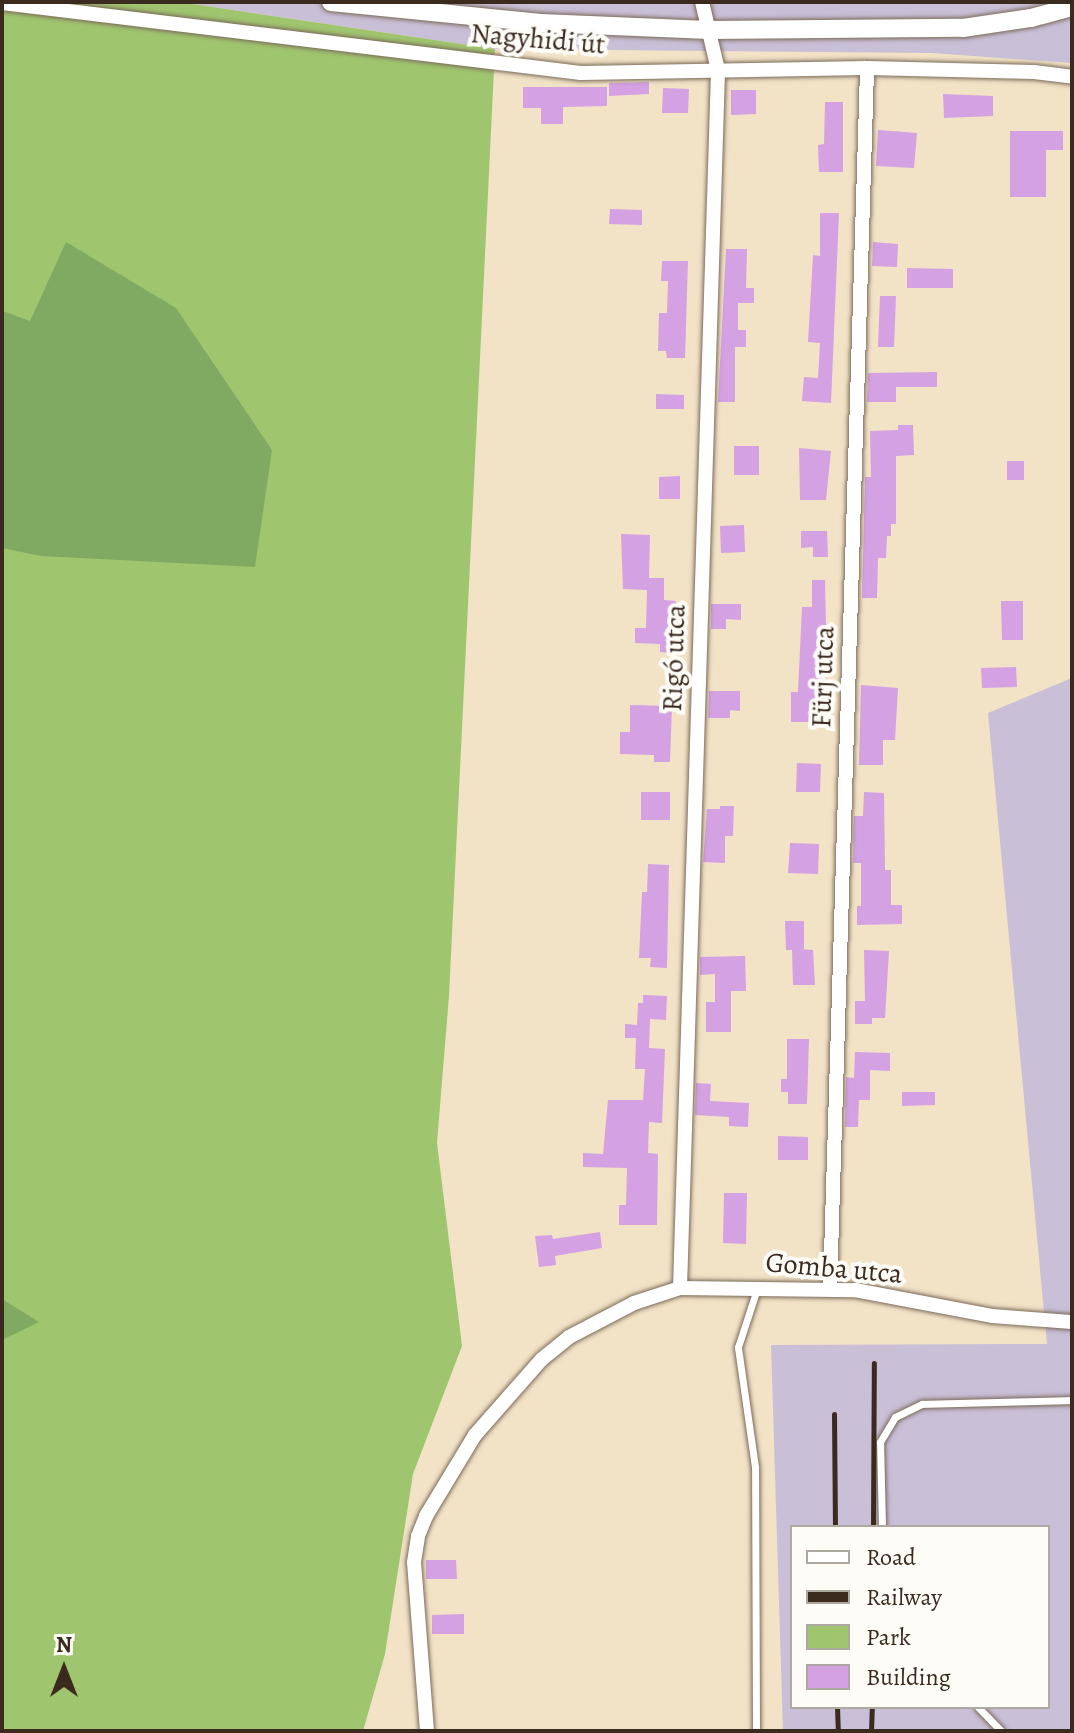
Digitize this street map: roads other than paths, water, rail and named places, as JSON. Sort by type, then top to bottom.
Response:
[{"type":"street","points":[[331,2],[527,22],[709,30],[963,28],[1067,6]]},
{"type":"street","name":"Rigó utca","points":[[680,1288],[718,70],[702,2]]},
{"type":"street","name":"Nagyhidi út","points":[[2,3],[581,73],[867,68],[1034,72],[1072,77]]},
{"type":"street","name":"Fürj utca","points":[[830,1288],[867,68]]},
{"type":"street","name":"Gomba utca","points":[[427,1731],[414,1562],[426,1516],[475,1435],[522,1379],[569,1337],[634,1303],[680,1288],[830,1288],[876,1293],[992,1316],[1072,1322]]},
{"type":"lane","points":[[756,1731],[755,1467],[738,1347],[757,1287]]},
{"type":"lane","points":[[882,1525],[880,1442],[895,1417],[922,1404],[1072,1400]]},
{"type":"lane","points":[[980,1709],[1001,1731]]},
{"type":"railway","points":[[873,1525],[874,1363]]},
{"type":"railway","points":[[834,1414],[835,1525]]},
{"type":"railway","points":[[837,1709],[838,1731]]},
{"type":"railway","points":[[871,1731],[872,1709]]}]
